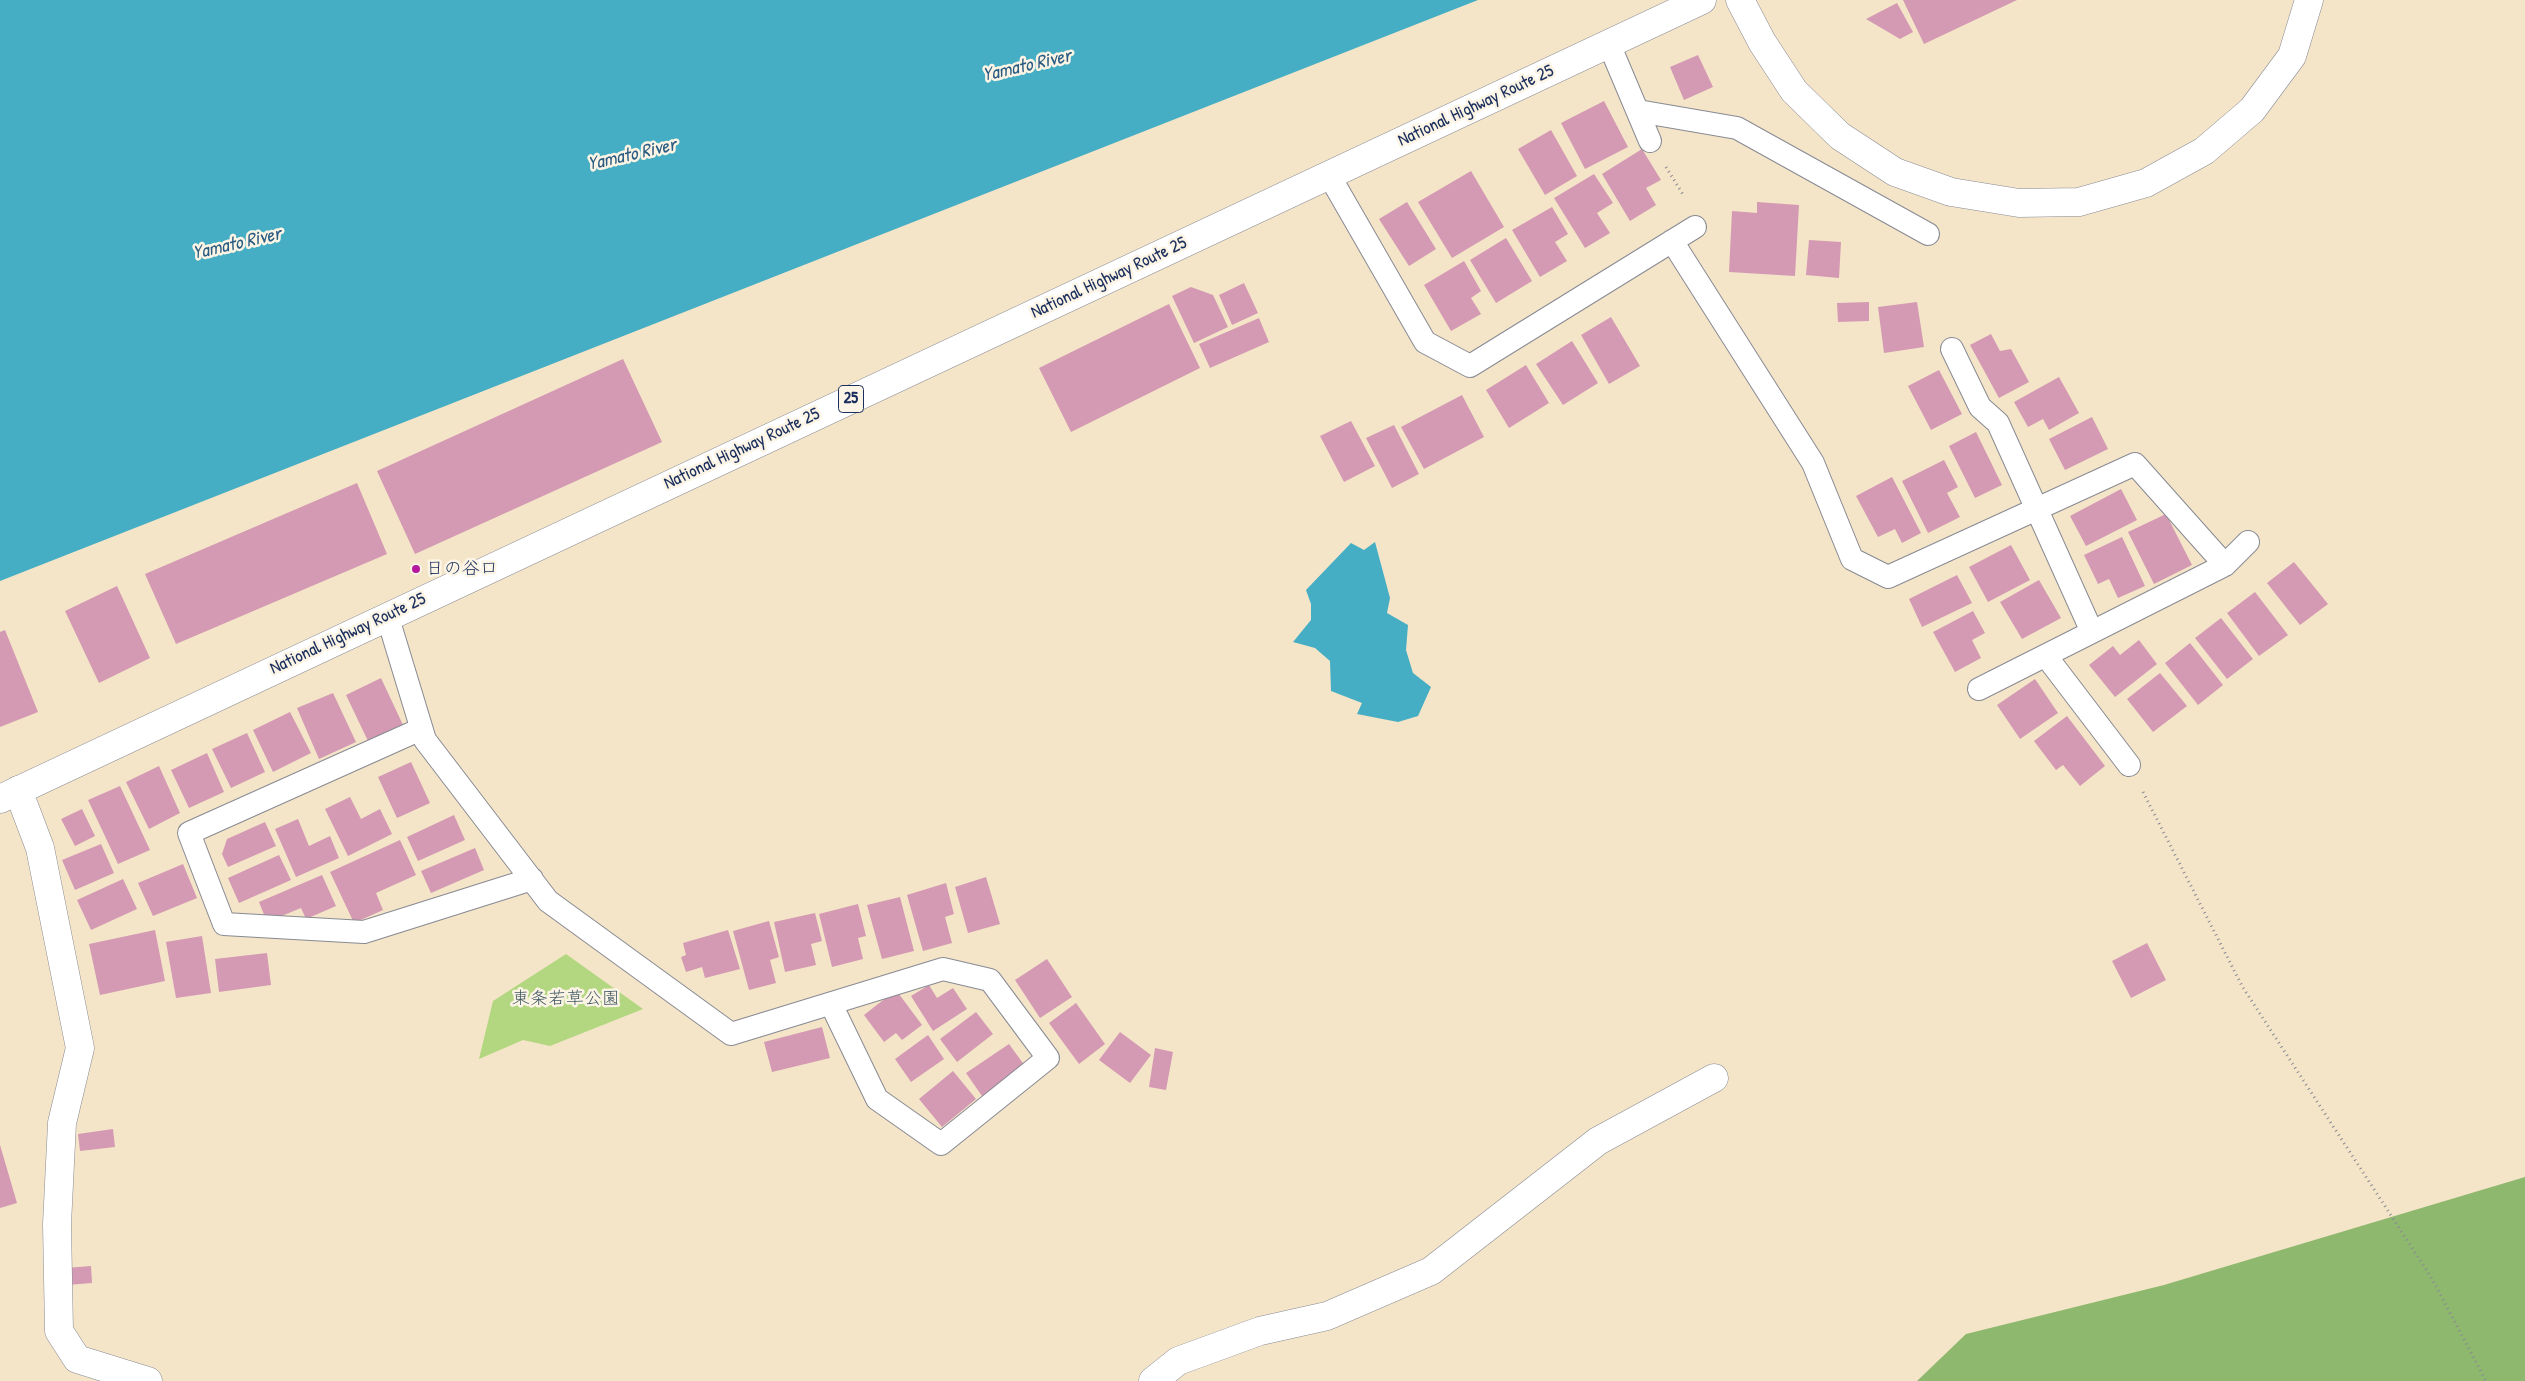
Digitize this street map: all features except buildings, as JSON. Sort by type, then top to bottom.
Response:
[{"type":"main road","name":"National Highway Route 25","points":[[9,794],[387,615],[1702,0]]},
{"type":"main road","points":[[1740,0],[1762,42],[1794,90],[1840,136],[1894,172],[1951,192],[2019,203],[2079,202],[2146,183],[2204,151],[2252,110],[2292,56],[2309,0]]},
{"type":"main road","points":[[9,794],[40,848],[80,1048],[62,1123],[57,1224],[59,1331],[77,1359],[148,1381]]},
{"type":"main road","points":[[1153,1381],[1178,1361],[1260,1331],[1327,1316],[1431,1272],[1598,1141],[1714,1078]]},
{"type":"lane","points":[[1609,44],[1650,141]]},
{"type":"lane","points":[[1638,111],[1737,128],[1928,234]]},
{"type":"lane","points":[[1329,175],[1426,342],[1470,366],[1695,226]]},
{"type":"lane","points":[[1672,241],[1813,463],[1852,558],[1888,577],[2135,464],[2225,565]]},
{"type":"lane","points":[[1952,349],[1980,407],[1998,422],[2092,632]]},
{"type":"lane","points":[[1979,689],[2225,565],[2248,542]]},
{"type":"lane","points":[[387,615],[424,740],[548,901],[731,1034],[943,969],[990,980],[1048,1058],[940,1144],[877,1099],[831,1004]]},
{"type":"lane","points":[[2046,656],[2129,765]]},
{"type":"lane","points":[[421,729],[189,833],[224,924],[364,932],[532,879]]},
{"type":"path","points":[[1650,141],[1694,212],[1695,226]]},
{"type":"path","points":[[2129,765],[2242,986],[2431,1277],[2486,1381]]},
{"type":"green space","name":"東条若草公園","points":[[566,954],[643,1009],[550,1046],[523,1040],[479,1059],[493,1001]]},
{"type":"green space","points":[[2525,1177],[2525,1381],[1917,1381],[1966,1334],[2164,1285]]},
{"type":"water","name":"Yamato River","points":[[0,0],[1478,0],[0,581]]},
{"type":"water","points":[[1375,542],[1390,598],[1387,613],[1408,625],[1406,650],[1413,673],[1431,687],[1418,716],[1398,722],[1357,714],[1362,703],[1331,691],[1330,661],[1315,648],[1293,642],[1311,620],[1311,604],[1306,590],[1351,543],[1364,550]]},
{"type":"place","name":"日の谷口","points":[[416,569]]}]
